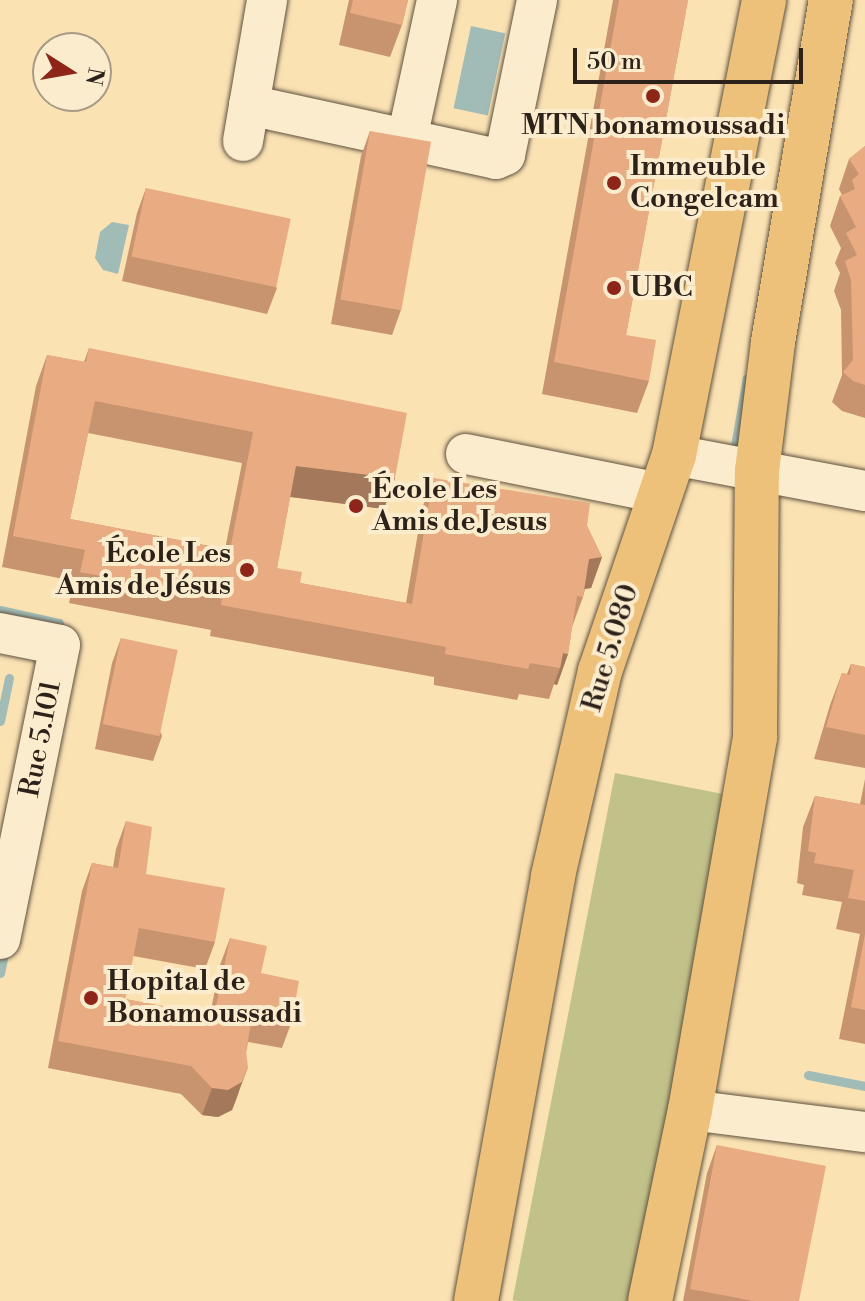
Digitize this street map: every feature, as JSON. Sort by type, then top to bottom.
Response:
[{"type":"main road","name":"Rue 5.080","points":[[476,1301],[553,876],[600,671],[667,474],[764,0]]},
{"type":"main road","points":[[650,1301],[690,1110],[755,737],[757,471],[773,342],[831,0]]},
{"type":"street","points":[[267,0],[246,123],[407,139],[496,159],[505,155],[537,0]]},
{"type":"street","points":[[407,139],[437,0]]},
{"type":"street","points":[[466,454],[667,474],[757,471],[865,491]]},
{"type":"street","name":"Rue 5.101","points":[[0,633],[60,645],[2,915]]},
{"type":"street","points":[[690,1110],[865,1132]]},
{"type":"green space","points":[[615,773],[735,796],[637,1301],[513,1300]]},
{"type":"water","points":[[471,26],[505,33],[488,115],[454,108]]},
{"type":"water","points":[[112,222],[129,225],[118,274],[103,270],[95,258],[100,232]]},
{"type":"building","points":[[353,0],[408,0],[402,25],[350,13]]},
{"type":"building","name":"Immeuble Congelcam","points":[[619,0],[688,0],[626,335],[656,340],[649,381],[554,362]]},
{"type":"building","points":[[370,131],[431,142],[401,310],[340,299]]},
{"type":"building","points":[[865,146],[865,385],[853,381],[843,372],[853,360],[851,280],[845,261],[857,255],[846,233],[856,227],[840,196],[855,189],[852,180],[859,174],[849,159]]},
{"type":"building","points":[[146,188],[291,219],[276,287],[131,256]]},
{"type":"building","points":[[89,348],[407,413],[395,478],[296,466],[277,568],[302,572],[300,583],[412,604],[433,478],[590,503],[587,526],[602,557],[589,559],[583,597],[577,596],[568,654],[563,653],[560,668],[530,663],[528,669],[445,654],[446,647],[221,605],[222,599],[80,572],[85,550],[13,536],[47,355],[86,362]],"holes":[[[95,401],[253,432],[230,550],[70,519]]]},
{"type":"building","points":[[121,638],[178,650],[159,736],[103,724]]},
{"type":"building","points":[[851,664],[865,667],[865,735],[826,727],[842,673],[850,675]]},
{"type":"building","points":[[815,796],[865,805],[865,901],[848,898],[854,870],[814,863],[816,853],[808,851]]},
{"type":"building","points":[[126,821],[152,827],[146,874],[225,888],[215,942],[139,928],[125,999],[214,1016],[230,938],[267,946],[261,973],[299,981],[292,1021],[253,1013],[246,1051],[248,1067],[242,1082],[228,1090],[212,1088],[191,1066],[58,1041],[92,863],[118,868]]},
{"type":"building","points":[[865,934],[865,1010],[851,1007]]},
{"type":"building","points":[[717,1145],[826,1166],[799,1301],[754,1301],[690,1289]]},
{"type":"waterway","points":[[733,457],[747,378]]},
{"type":"waterway","points":[[0,610],[59,623],[64,635]]},
{"type":"waterway","points":[[0,721],[9,678]]},
{"type":"waterway","points":[[0,973],[5,949]]},
{"type":"waterway","points":[[808,1075],[865,1086]]},
{"type":"place","name":"MTN bonamoussadi","points":[[653,96]]},
{"type":"place","name":"Immeuble Congelcam","points":[[614,183]]},
{"type":"place","name":"UBC","points":[[614,288]]},
{"type":"place","name":"École Les Amis de Jesus","points":[[356,506]]},
{"type":"place","name":"École Les Amis de Jésus","points":[[247,570]]},
{"type":"place","name":"Hopital de Bonamoussadi","points":[[91,998]]}]
